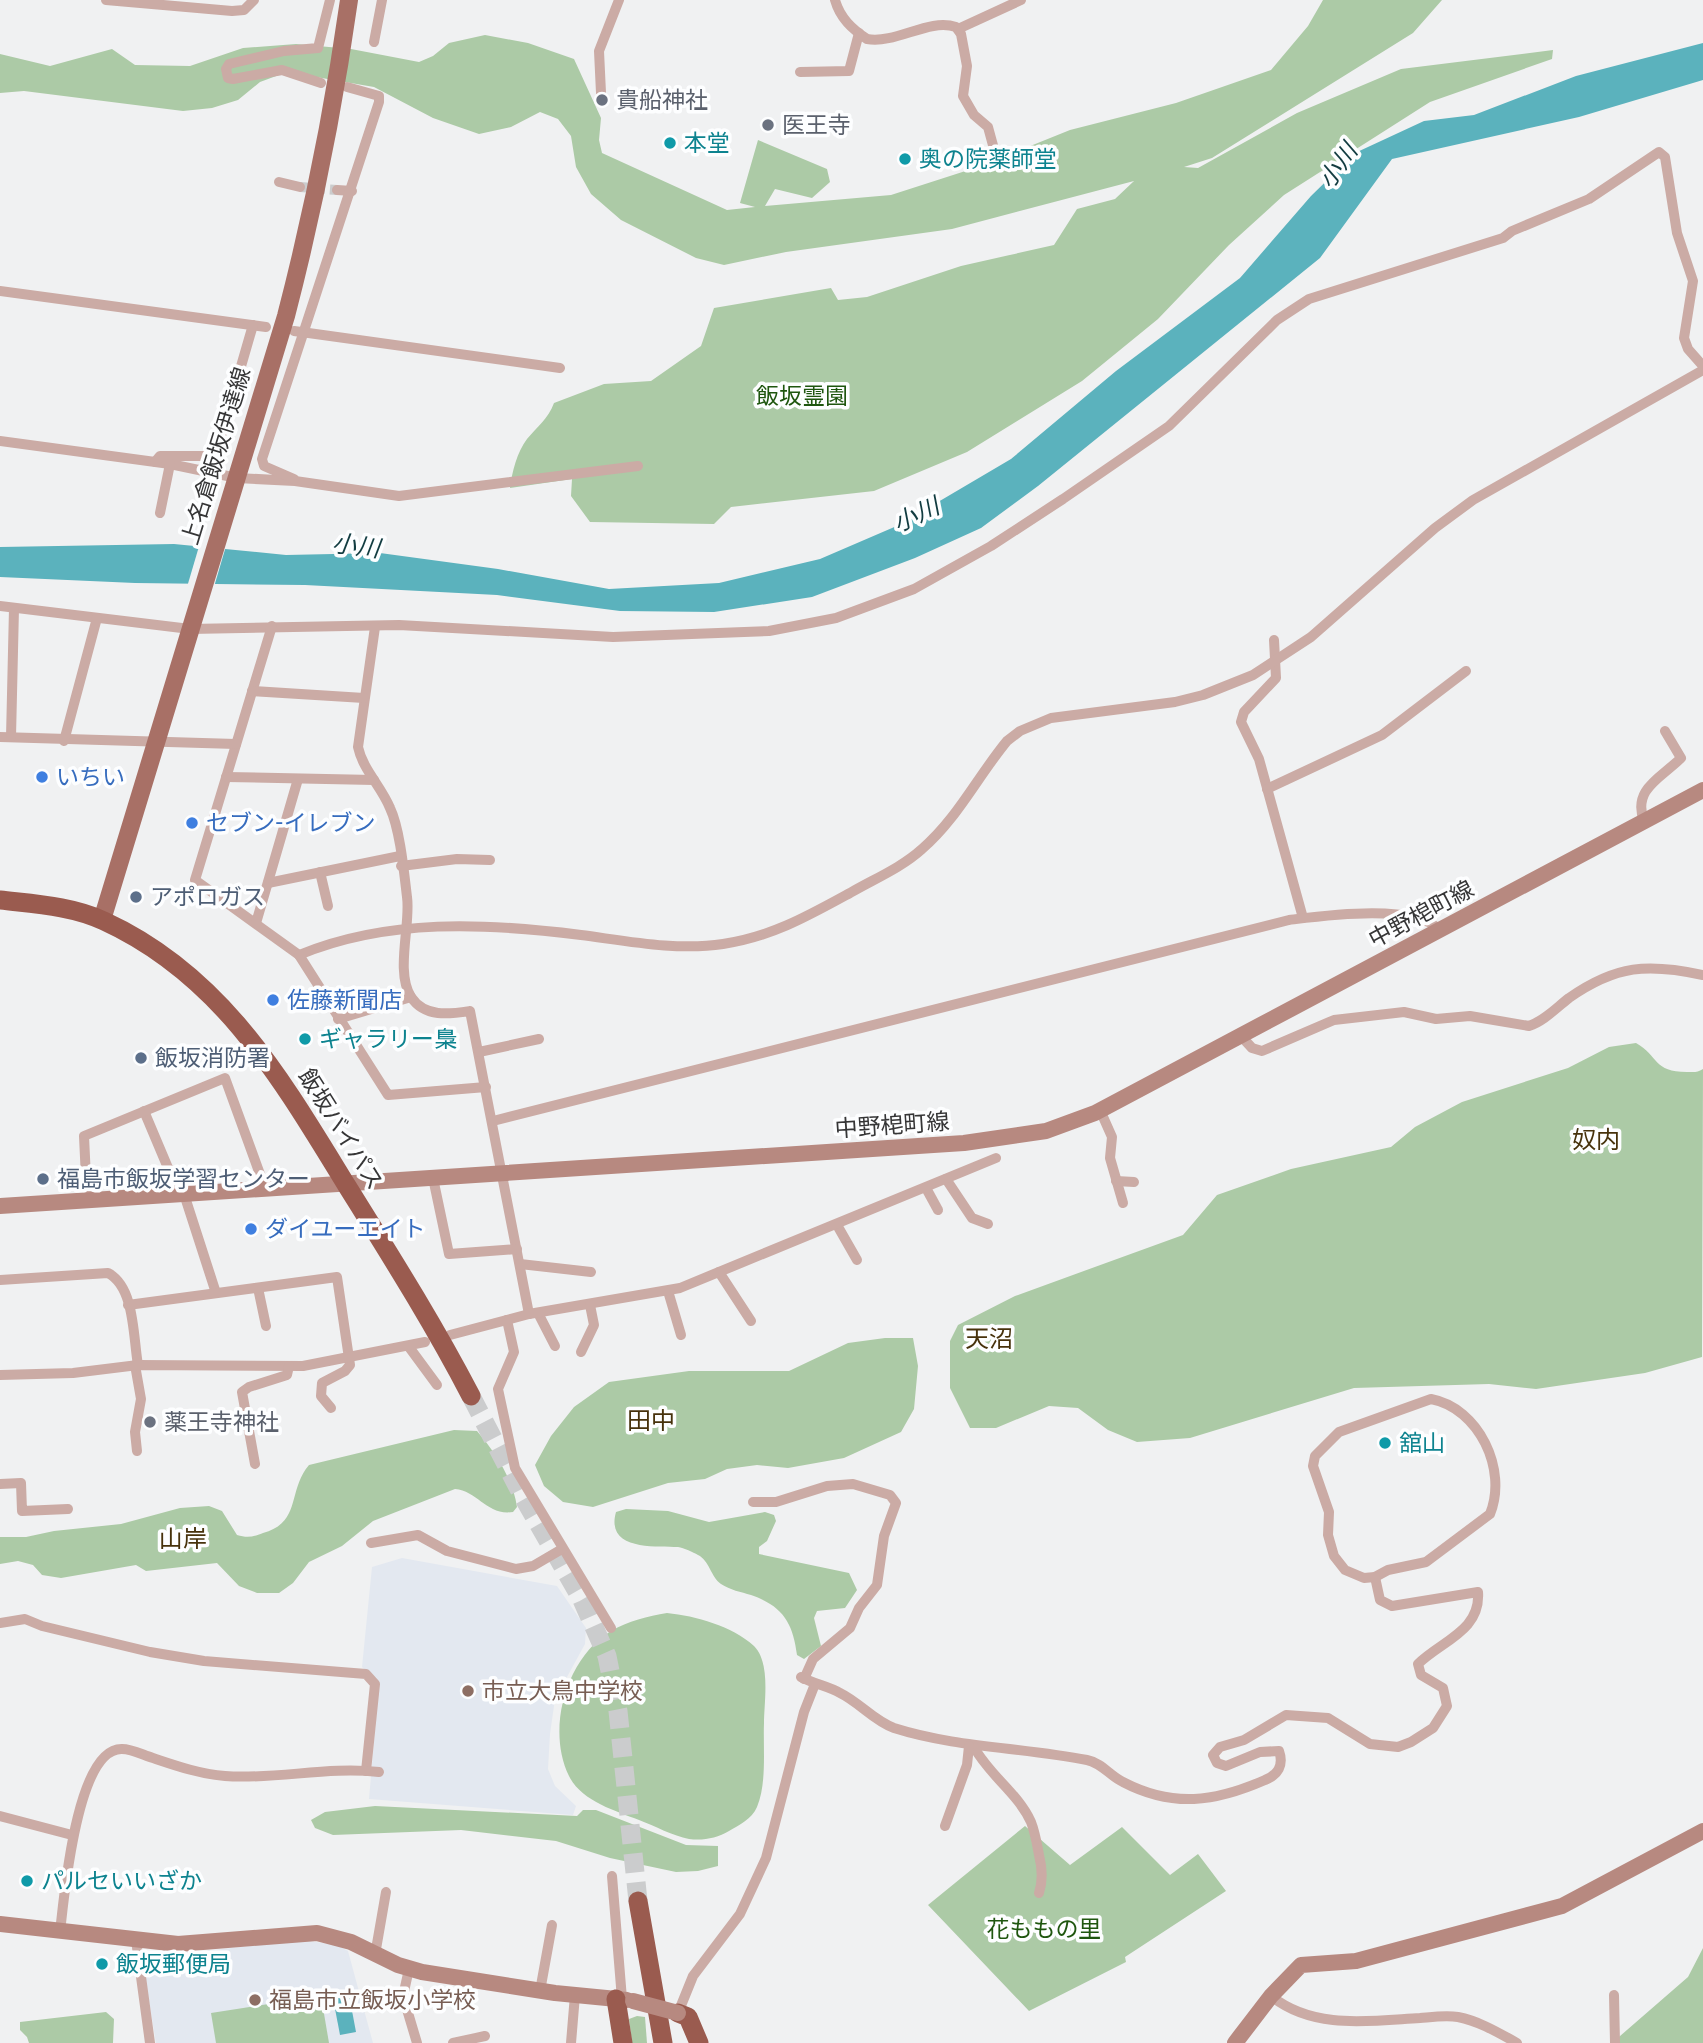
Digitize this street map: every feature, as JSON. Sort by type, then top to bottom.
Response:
[{"type":"highway","name":"飯坂バイパス","points":[[0,900],[52,907],[102,920],[177,964],[229,1012],[266,1057],[441,1337],[471,1396]]},
{"type":"highway","points":[[638,1901],[663,2043]]},
{"type":"highway","points":[[623,2043],[624,2000]]},
{"type":"highway","points":[[678,2013],[688,2017],[699,2043]]},
{"type":"main road","name":"上名倉飯坂伊達線","points":[[102,920],[216,538],[286,317],[307,236],[336,93],[349,0]]},
{"type":"main road","name":"中野梍町線","points":[[0,1206],[974,1142],[1046,1131],[1100,1110],[1703,790]]},
{"type":"main road","points":[[1235,2043],[1271,1996],[1301,1965],[1356,1961],[1562,1906],[1703,1831]]},
{"type":"main road","points":[[0,1924],[178,1944],[317,1933],[351,1942],[409,1969],[540,1991],[624,2000],[678,2013]]},
{"type":"street","points":[[106,0],[232,11],[244,10],[254,0]]},
{"type":"street","points":[[321,83],[282,70],[233,79],[228,78],[226,69],[229,64],[240,61],[284,51],[318,48],[330,0]]},
{"type":"street","points":[[374,42],[382,0]]},
{"type":"street","points":[[601,93],[599,51],[619,0]]},
{"type":"street","points":[[835,0],[840,14],[859,33],[877,40],[944,25],[958,29],[1021,0]]},
{"type":"street","points":[[958,29],[967,66],[963,96],[974,115],[988,127],[994,149]]},
{"type":"street","points":[[800,72],[849,71],[859,33]]},
{"type":"street","points":[[295,481],[291,476],[264,466],[262,459],[298,332],[352,191],[379,96],[348,87]]},
{"type":"street","points":[[0,606],[97,618],[191,624],[376,627],[399,625],[613,637],[709,635],[804,626],[877,604],[914,589],[991,546],[1169,425],[1276,320],[1309,299],[1503,237],[1512,230],[1589,199],[1659,152],[1665,158],[1676,233],[1693,281],[1684,338],[1688,349],[1703,368],[1474,500],[1435,528],[1311,637],[1276,662],[1203,695],[1143,708],[1051,718],[1020,731],[1007,741],[947,825],[921,850],[815,913],[761,937],[720,945],[690,946],[535,929],[406,926],[344,939],[299,955]]},
{"type":"street","points":[[279,182],[300,187]]},
{"type":"street","points":[[337,190],[352,191]]},
{"type":"street","points":[[0,291],[267,327]]},
{"type":"street","points":[[155,461],[160,456],[215,456],[253,325]]},
{"type":"street","points":[[298,332],[560,368]]},
{"type":"street","points":[[0,441],[155,461],[237,478],[295,481],[407,496],[638,466]]},
{"type":"street","points":[[160,513],[170,464]]},
{"type":"street","points":[[14,608],[6,737],[64,741],[236,744]]},
{"type":"street","points":[[64,741],[97,618]]},
{"type":"street","points":[[272,626],[195,880],[299,955],[388,1095],[486,1087]]},
{"type":"street","points":[[376,627],[358,747],[360,758],[392,812],[407,898],[404,961],[411,997],[429,1011],[442,1015],[470,1011],[520,1265],[534,1314],[555,1346]]},
{"type":"street","points":[[1274,640],[1276,678],[1241,718],[1243,730],[1259,759],[1303,918]]},
{"type":"street","points":[[1267,789],[1343,751],[1375,739],[1466,671]]},
{"type":"street","points":[[252,691],[364,698]]},
{"type":"street","points":[[1644,821],[1639,807],[1642,797],[1681,758],[1665,732]]},
{"type":"street","points":[[226,777],[373,780]]},
{"type":"street","points":[[256,923],[298,779]]},
{"type":"street","points":[[268,883],[320,872],[400,861],[489,860]]},
{"type":"street","points":[[320,872],[328,906]]},
{"type":"street","points":[[493,1121],[1176,946],[1303,918],[1358,912],[1427,920],[1439,930]]},
{"type":"street","points":[[1241,1036],[1252,1048],[1262,1051],[1334,1020],[1404,1012],[1436,1019],[1471,1016],[1529,1026],[1587,986],[1619,972],[1652,966],[1703,975]]},
{"type":"street","points":[[338,1019],[411,997]]},
{"type":"street","points":[[479,1052],[539,1038]]},
{"type":"street","points":[[87,1200],[84,1136],[225,1078],[265,1188]]},
{"type":"street","points":[[1100,1110],[1112,1137],[1110,1158],[1124,1203]]},
{"type":"street","points":[[144,1111],[181,1194],[216,1293]]},
{"type":"street","points":[[974,1142],[980,1165]]},
{"type":"street","points":[[450,1335],[534,1314],[668,1291],[837,1225],[996,1158]]},
{"type":"street","points":[[433,1178],[449,1254],[517,1249]]},
{"type":"street","points":[[946,1180],[972,1219],[988,1224]]},
{"type":"street","points":[[1116,1181],[1134,1182]]},
{"type":"street","points":[[926,1188],[937,1210]]},
{"type":"street","points":[[837,1225],[857,1260]]},
{"type":"street","points":[[520,1265],[591,1272]]},
{"type":"street","points":[[719,1272],[751,1321]]},
{"type":"street","points":[[0,1280],[108,1273],[121,1281],[128,1305],[141,1399],[135,1432],[137,1451]]},
{"type":"street","points":[[128,1305],[337,1277],[350,1358],[349,1368],[321,1383],[319,1388],[324,1402],[331,1408]]},
{"type":"street","points":[[258,1288],[266,1326]]},
{"type":"street","points":[[668,1291],[681,1335]]},
{"type":"street","points":[[581,1352],[586,1337],[594,1329],[590,1305]]},
{"type":"street","points":[[507,1320],[514,1352],[498,1389],[515,1468],[611,1628]]},
{"type":"street","points":[[0,1375],[73,1373],[136,1365],[289,1366],[350,1358],[425,1342]]},
{"type":"street","points":[[409,1347],[437,1385]]},
{"type":"street","points":[[255,1464],[242,1392],[249,1387],[287,1375],[289,1366]]},
{"type":"street","points":[[1421,1401],[1441,1401],[1464,1418],[1487,1445],[1494,1470],[1492,1508],[1484,1521],[1426,1562],[1388,1570],[1375,1577],[1364,1578],[1345,1570],[1334,1556],[1328,1535],[1329,1512],[1313,1466],[1315,1456],[1339,1432],[1421,1401]]},
{"type":"street","points":[[0,1484],[21,1483],[22,1511],[68,1509]]},
{"type":"street","points":[[753,1502],[776,1502],[827,1486],[853,1484],[890,1495],[896,1503],[884,1536],[877,1585],[859,1608],[850,1628],[813,1659],[802,1678],[840,1693],[890,1727],[972,1746],[1090,1760],[1120,1781],[1167,1798],[1202,1800],[1237,1792],[1271,1778],[1281,1764],[1279,1751],[1260,1752],[1226,1766],[1217,1763],[1213,1755],[1220,1747],[1254,1735],[1279,1717],[1328,1718],[1370,1744],[1384,1747],[1411,1742],[1433,1728],[1447,1700],[1443,1688],[1421,1675],[1418,1664],[1464,1631],[1476,1611],[1479,1595],[1475,1591],[1392,1606],[1380,1600],[1375,1577]]},
{"type":"street","points":[[371,1542],[418,1535],[447,1550],[516,1569],[533,1566],[562,1549]]},
{"type":"street","points":[[0,1623],[25,1619],[42,1626],[150,1652],[204,1661],[366,1674],[375,1684],[366,1771]]},
{"type":"street","points":[[678,2013],[693,1976],[740,1914],[766,1858],[804,1712],[815,1684]]},
{"type":"street","points":[[945,1826],[972,1746]]},
{"type":"street","points":[[972,1746],[990,1773],[1018,1802],[1031,1823],[1041,1862],[1042,1885],[1039,1893]]},
{"type":"street","points":[[60,1932],[72,1835],[95,1771],[104,1759],[117,1749],[126,1749],[192,1770],[229,1776],[379,1772]]},
{"type":"street","points":[[0,1815],[72,1835]]},
{"type":"street","points":[[612,1876],[624,2000]]},
{"type":"street","points":[[374,1955],[386,1892]]},
{"type":"street","points":[[540,1991],[552,1926]]},
{"type":"street","points":[[136,1940],[150,2043]]},
{"type":"street","points":[[409,1969],[403,1996],[417,2043]]},
{"type":"street","points":[[571,2043],[575,1995]]},
{"type":"street","points":[[1614,1995],[1615,2043]]},
{"type":"street","points":[[1271,1996],[1289,2011],[1310,2018],[1362,2022],[1457,2017],[1491,2028],[1517,2043]]},
{"type":"street","points":[[453,2043],[485,2036]]},
{"type":"shaded area","name":"市立大鳥中学校","points":[[402,1558],[557,1586],[586,1628],[585,1644],[555,1699],[550,1734],[548,1769],[555,1786],[576,1806],[573,1815],[369,1799],[379,1684],[362,1667],[372,1567]]},
{"type":"shaded area","name":"福島市立飯坂小学校","points":[[302,1940],[337,1945],[348,1951],[373,2043],[156,2043],[142,1959],[150,1953],[205,1951]]},
{"type":"green space","name":"飯坂霊園","points":[[1323,0],[1442,0],[1413,33],[1212,158],[1184,167],[1198,168],[1297,113],[1401,69],[1553,50],[1552,59],[1430,102],[1284,195],[1229,245],[1158,319],[1082,381],[967,452],[874,491],[731,507],[714,524],[590,522],[571,496],[572,479],[510,488],[512,475],[523,444],[554,403],[604,384],[651,381],[701,346],[714,308],[831,288],[838,300],[867,297],[961,266],[1054,245],[1077,209],[1115,199],[1134,181],[952,229],[786,252],[724,265],[696,258],[621,220],[591,194],[576,167],[571,136],[558,119],[540,112],[511,127],[479,134],[433,118],[374,87],[287,72],[260,82],[238,100],[212,108],[183,111],[24,91],[0,93],[0,54],[50,66],[112,49],[135,65],[190,66],[243,48],[296,44],[351,49],[419,62],[433,56],[449,43],[485,35],[528,43],[574,59],[601,118],[599,140],[602,153],[727,210],[755,207],[740,203],[758,140],[827,169],[830,182],[812,198],[775,189],[765,206],[891,195],[981,166],[1070,130],[1176,103],[1271,70],[1308,26]]},
{"type":"green space","points":[[1636,1043],[1668,1069],[1694,1072],[1703,1069],[1702,1357],[1645,1373],[1536,1389],[1489,1384],[1354,1388],[1190,1438],[1137,1442],[1108,1430],[1078,1408],[1049,1406],[996,1428],[970,1428],[950,1388],[950,1341],[958,1325],[1015,1296],[1183,1235],[1217,1195],[1291,1169],[1391,1147],[1415,1127],[1462,1102],[1568,1068],[1609,1047]]},
{"type":"green space","points":[[885,1338],[913,1338],[918,1366],[914,1409],[901,1432],[844,1458],[788,1468],[757,1465],[727,1469],[705,1479],[668,1483],[593,1507],[563,1502],[544,1486],[535,1465],[551,1436],[574,1407],[609,1382],[689,1371],[789,1371],[848,1343]]},
{"type":"green space","points":[[454,1430],[477,1431],[490,1448],[512,1486],[517,1507],[513,1512],[496,1510],[470,1494],[455,1489],[373,1521],[342,1546],[309,1562],[293,1583],[279,1593],[257,1593],[239,1586],[217,1563],[146,1571],[136,1565],[61,1578],[42,1575],[33,1565],[18,1561],[0,1564],[0,1537],[26,1537],[54,1531],[121,1524],[180,1508],[209,1506],[222,1511],[237,1535],[256,1535],[275,1528],[284,1521],[289,1514],[302,1475],[309,1465]]},
{"type":"green space","points":[[626,1509],[668,1511],[709,1522],[765,1512],[774,1515],[776,1521],[767,1541],[759,1547],[759,1554],[849,1573],[857,1590],[845,1608],[817,1611],[814,1618],[821,1646],[804,1659],[797,1655],[793,1634],[779,1610],[762,1599],[721,1584],[702,1557],[680,1548],[646,1546],[625,1540],[618,1534],[615,1525],[616,1512]]},
{"type":"green space","points":[[667,1613],[701,1619],[745,1639],[759,1653],[765,1672],[763,1777],[760,1798],[749,1818],[710,1838],[683,1838],[590,1799],[569,1776],[562,1757],[560,1717],[572,1676],[582,1658],[595,1643],[618,1627],[638,1619]]},
{"type":"green space","points":[[375,1806],[577,1816],[583,1810],[596,1810],[686,1845],[718,1846],[718,1866],[698,1871],[676,1872],[610,1858],[556,1841],[461,1830],[333,1835],[315,1828],[311,1820],[325,1812]]},
{"type":"green space","name":"花ももの里","points":[[1025,1826],[1070,1865],[1122,1827],[1170,1875],[1198,1854],[1226,1891],[1125,1957],[1126,1962],[1029,2011],[928,1905]]},
{"type":"green space","points":[[1703,1948],[1703,2043],[1612,2043],[1688,1977]]},
{"type":"green space","points":[[321,1996],[329,2043],[216,2043],[211,2013]]},
{"type":"green space","points":[[106,2012],[114,2019],[113,2043],[29,2043],[20,2030],[20,2022]]},
{"type":"green space","points":[[645,2017],[647,2043],[632,2043],[629,2019]]},
{"type":"water","name":"小川","points":[[1703,43],[1703,80],[1579,117],[1392,159],[1320,258],[1038,486],[981,528],[915,558],[812,597],[714,612],[620,611],[497,595],[305,585],[135,583],[0,577],[0,547],[174,544],[286,555],[380,553],[498,569],[609,589],[719,583],[820,559],[899,525],[1011,459],[1116,371],[1240,278],[1311,196],[1355,153],[1424,121],[1474,115],[1576,76]]},
{"type":"water","points":[[349,1995],[356,2032],[340,2035],[333,1998]]},
{"type":"pier","points":[[200,543],[226,546],[214,587],[187,587]]},
{"type":"tunnel","points":[[300,187],[337,190]]},
{"type":"tunnel","points":[[471,1396],[522,1495],[582,1600],[607,1656],[618,1711],[638,1901]]},
{"type":"place","name":"貴船神社","points":[[602,100]]},
{"type":"place","name":"医王寺","points":[[768,125]]},
{"type":"place","name":"本堂","points":[[670,143]]},
{"type":"place","name":"奥の院薬師堂","points":[[905,159]]},
{"type":"place","name":"いちい","points":[[42,777]]},
{"type":"place","name":"セブン-イレブン","points":[[192,823]]},
{"type":"place","name":"アポロガス","points":[[136,897]]},
{"type":"place","name":"佐藤新聞店","points":[[273,1000]]},
{"type":"place","name":"ギャラリー梟","points":[[305,1039]]},
{"type":"place","name":"飯坂消防署","points":[[141,1058]]},
{"type":"place","name":"福島市飯坂学習センター","points":[[43,1179]]},
{"type":"place","name":"ダイユーエイト","points":[[251,1229]]},
{"type":"place","name":"薬王寺神社","points":[[150,1422]]},
{"type":"place","name":"舘山","points":[[1385,1443]]},
{"type":"place","name":"市立大鳥中学校","points":[[468,1691]]},
{"type":"place","name":"パルセいいざか","points":[[27,1881]]},
{"type":"place","name":"飯坂郵便局","points":[[102,1964]]},
{"type":"place","name":"福島市立飯坂小学校","points":[[255,2000]]},
{"type":"district","name":"奴内","points":[[1596,1140]]},
{"type":"district","name":"天沼","points":[[989,1339]]},
{"type":"district","name":"田中","points":[[651,1421]]},
{"type":"district","name":"山岸","points":[[183,1539]]}]
